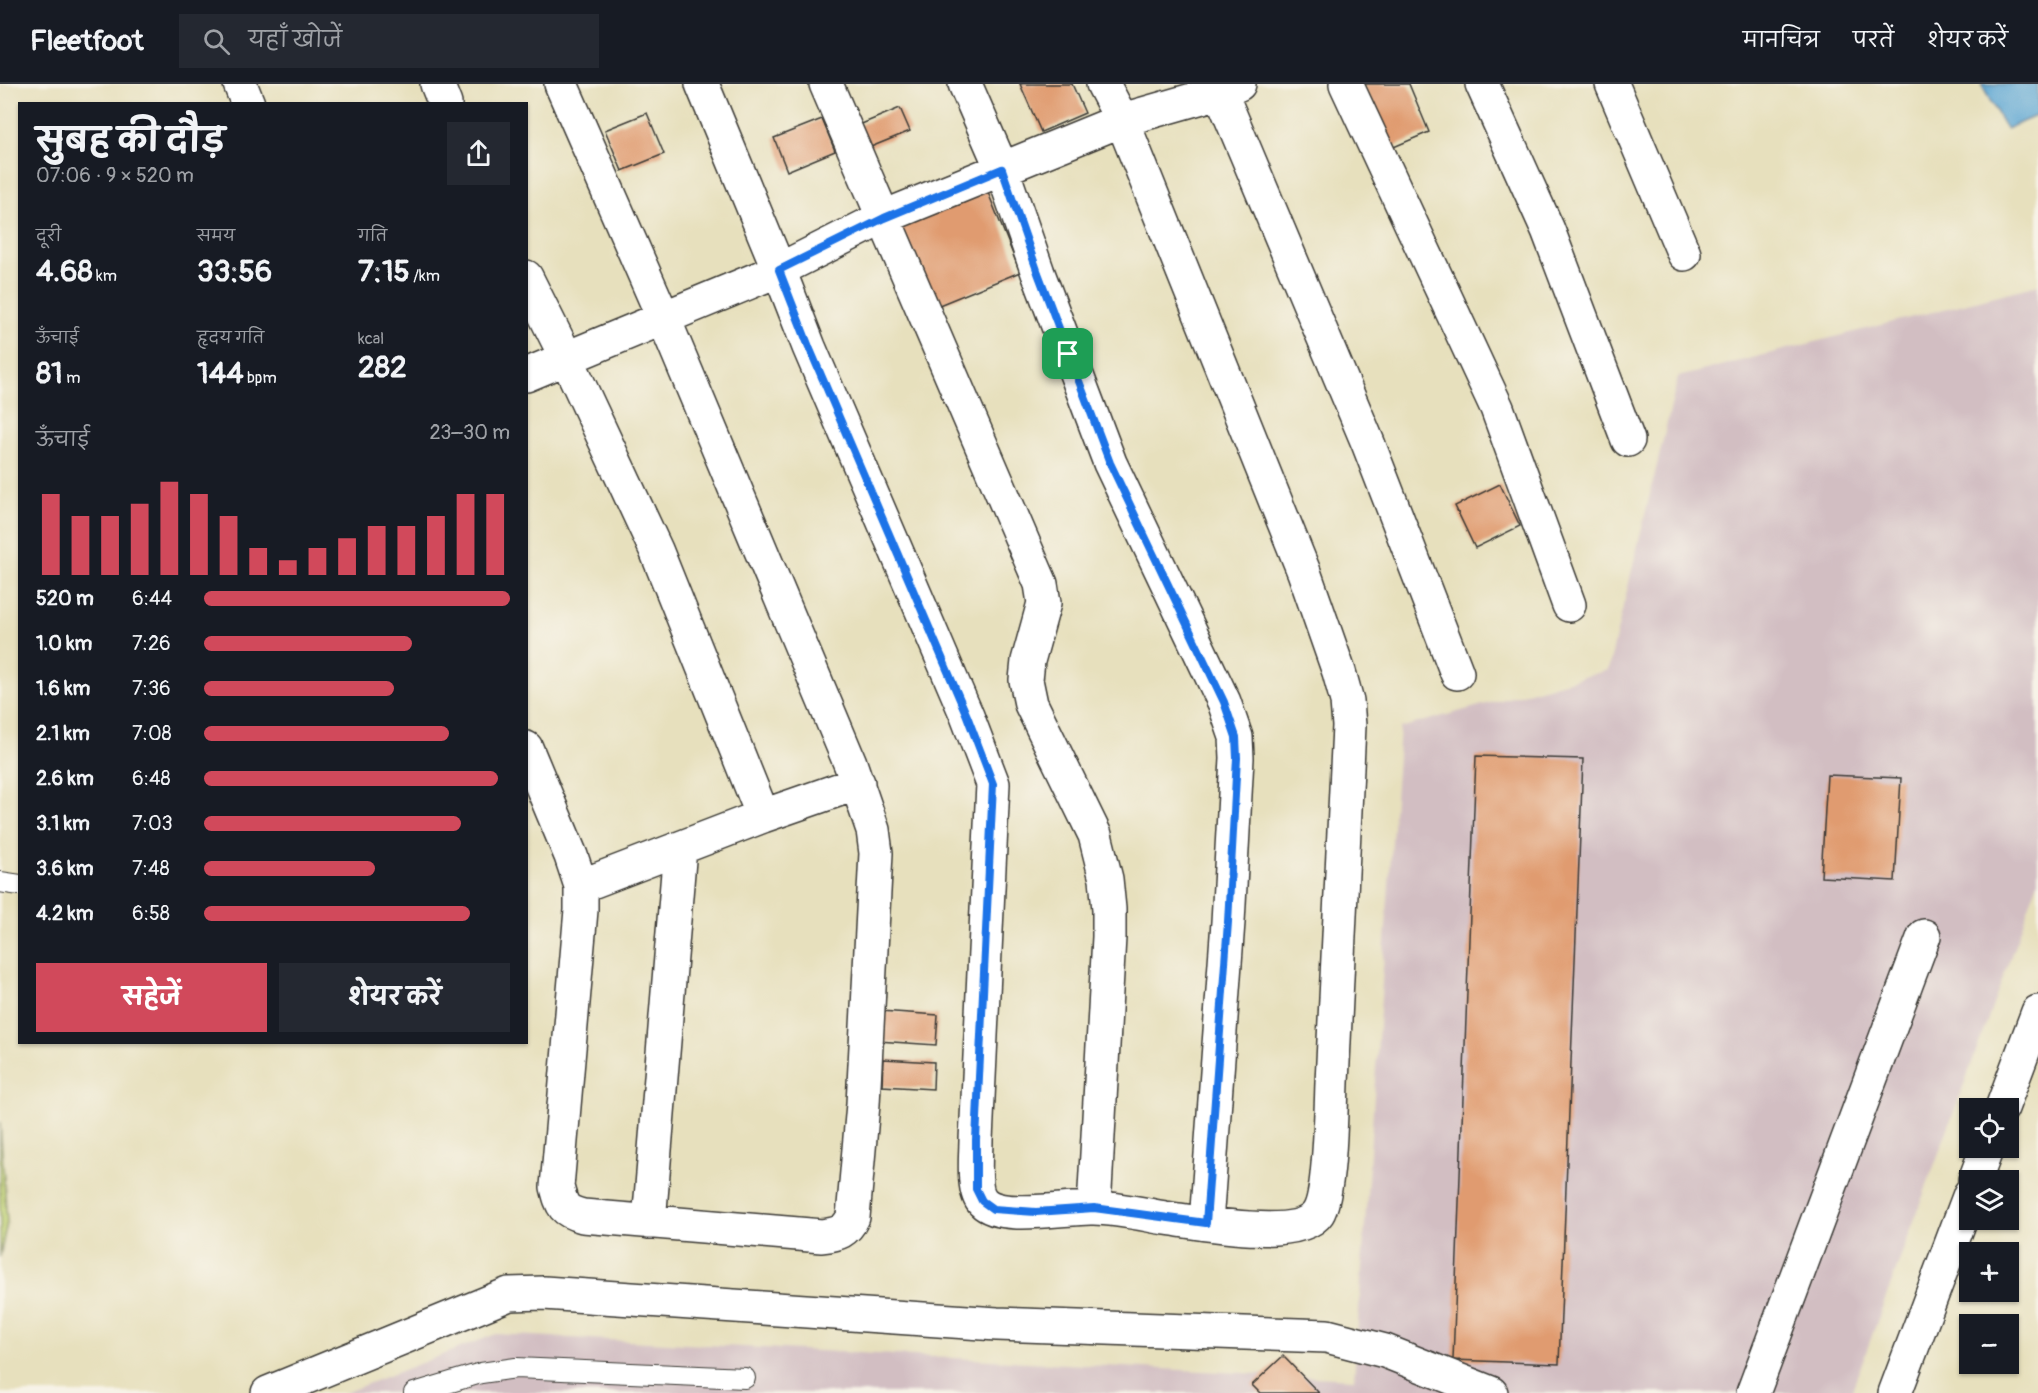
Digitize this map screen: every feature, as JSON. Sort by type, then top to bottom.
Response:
[{"type":"street","points":[[240,84],[247,102]]},
{"type":"street","points":[[437,84],[444,102]]},
{"type":"street","points":[[528,753],[581,886],[557,1187],[562,1203],[568,1212],[583,1216],[822,1236],[841,1233],[849,1226],[853,1216],[863,1104],[876,853],[873,830],[858,783],[664,319],[561,84]]},
{"type":"street","points":[[702,84],[809,347],[967,716],[993,784],[976,1140],[976,1189],[982,1201],[993,1209],[1036,1212],[1094,1208],[1228,1227],[1294,1226],[1308,1222],[1318,1213],[1324,1198],[1330,1125],[1349,726],[1347,701],[1304,572],[1122,120],[1103,84]]},
{"type":"street","points":[[826,84],[1041,584],[1044,603],[1026,680],[1030,704],[1095,835],[1106,879],[1109,909],[1094,1208]]},
{"type":"street","points":[[965,84],[1002,169],[1038,273],[1110,463],[1224,702],[1236,737],[1237,758],[1228,922],[1206,1223]]},
{"type":"street","points":[[1346,84],[1497,408],[1569,604]]},
{"type":"street","points":[[1482,84],[1548,230],[1628,440]]},
{"type":"street","points":[[1611,84],[1684,254]]},
{"type":"street","points":[[528,374],[779,270],[884,218],[1002,169],[1122,120],[1225,87],[1368,443],[1457,673]]},
{"type":"street","points":[[528,281],[656,550],[763,816]]},
{"type":"street","points":[[581,886],[763,816],[858,783]]},
{"type":"street","points":[[649,1222],[680,848]]},
{"type":"street","points":[[1753,1393],[1924,936]]},
{"type":"street","points":[[2006,1098],[2038,1012]]},
{"type":"street","points":[[1895,1393],[1959,1223]]},
{"type":"street","points":[[268,1393],[509,1294],[544,1293],[997,1324],[1327,1336],[1385,1351],[1491,1393]]},
{"type":"lane","points":[[0,882],[18,885]]},
{"type":"lane","points":[[414,1393],[481,1372],[516,1368],[745,1378]]},
{"type":"shaded area","points":[[2038,285],[2038,882],[1851,1393],[344,1393],[496,1334],[1354,1379],[1400,728],[1608,670],[1678,377]]},
{"type":"green space","points":[[0,1122],[7,1222],[0,1257]]},
{"type":"water","points":[[1981,84],[2038,84],[2038,115],[2006,129]]},
{"type":"building","points":[[1020,84],[1072,84],[1085,113],[1041,132]]},
{"type":"building","points":[[1362,84],[1409,84],[1429,132],[1389,149]]},
{"type":"building","points":[[900,108],[910,131],[861,151],[852,128]]},
{"type":"building","points":[[647,113],[664,154],[622,171],[605,130]]},
{"type":"building","points":[[822,119],[835,151],[787,171],[774,138]]},
{"type":"building","points":[[983,180],[1020,272],[927,310],[890,218]]},
{"type":"building","points":[[1500,484],[1520,526],[1475,548],[1455,506]]},
{"type":"building","points":[[1476,756],[1583,759],[1559,1364],[1453,1360]]},
{"type":"building","points":[[1827,775],[1901,778],[1895,881],[1821,877]]},
{"type":"building","points":[[880,1011],[938,1015],[936,1045],[878,1041]]},
{"type":"building","points":[[883,1059],[934,1062],[933,1089],[882,1086]]},
{"type":"building","points":[[1283,1356],[1319,1393],[1260,1393],[1252,1385]]},
{"type":"route","points":[[1002,169],[1068,354],[1110,463],[1224,702],[1236,737],[1237,758],[1228,922],[1206,1223],[1094,1208],[1036,1212],[993,1209],[982,1201],[976,1189],[976,1140],[993,784],[967,716],[809,347],[779,270],[884,218],[1002,169]]}]
